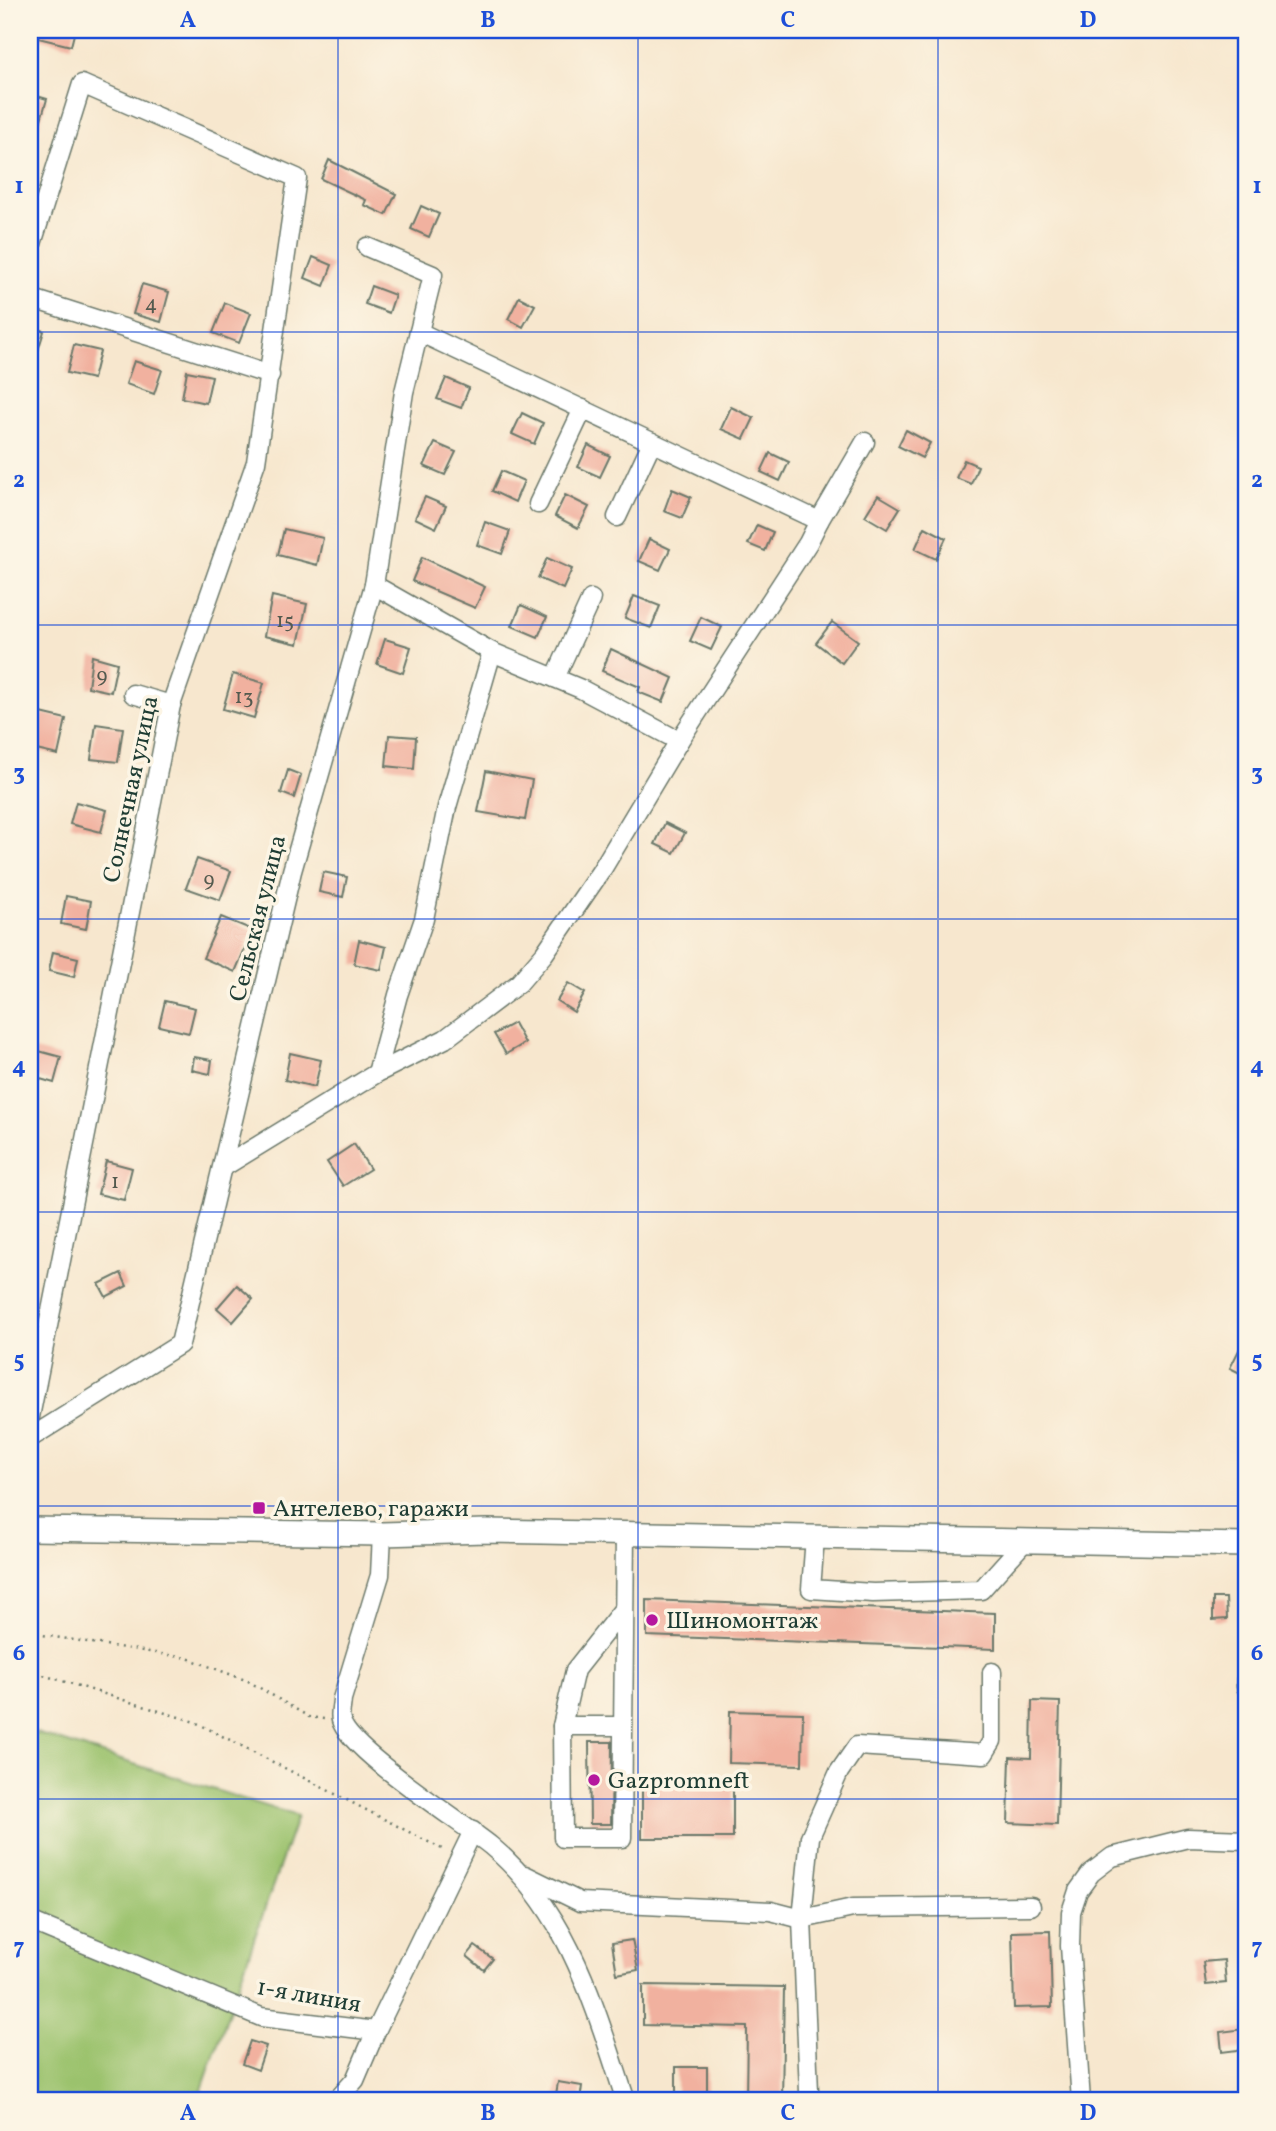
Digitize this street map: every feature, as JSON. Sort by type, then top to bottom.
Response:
[{"type":"main road","points":[[30,1529],[382,1534],[486,1531],[1246,1544]]},
{"type":"street","name":"Солнечная улица","points":[[30,250],[82,84],[298,178],[256,462],[171,705],[30,1417]]},
{"type":"street","name":"Сельская улица","points":[[30,1438],[180,1344],[225,1166],[292,871],[374,585],[404,392],[433,275],[367,247]]},
{"type":"street","points":[[30,298],[270,375]]},
{"type":"street","points":[[419,332],[819,521]]},
{"type":"street","points":[[538,504],[583,410]]},
{"type":"street","points":[[617,517],[652,442]]},
{"type":"street","points":[[225,1166],[377,1073],[445,1039],[519,983],[544,954],[601,870],[679,741],[808,543],[865,442]]},
{"type":"street","points":[[374,585],[492,652],[555,678],[679,741]]},
{"type":"street","points":[[555,678],[591,599]]},
{"type":"street","points":[[377,1073],[398,995],[424,919],[447,807],[492,652]]},
{"type":"street","points":[[133,694],[171,705]]},
{"type":"street","points":[[624,1608],[575,1670],[562,1726],[563,1838],[622,1838],[625,1533]]},
{"type":"street","points":[[382,1534],[380,1575],[342,1699],[341,1720],[350,1736],[366,1752],[473,1831],[522,1874],[557,1921],[584,1975],[626,2101]]},
{"type":"street","points":[[815,1537],[811,1588],[873,1593],[981,1590],[1025,1541]]},
{"type":"street","points":[[809,2092],[802,1919],[810,1837],[839,1772],[858,1746],[984,1754],[992,1741],[992,1672]]},
{"type":"street","points":[[1246,1679],[1246,1687]]},
{"type":"street","points":[[562,1726],[622,1726]]},
{"type":"street","name":"1-я линия","points":[[30,1921],[261,2017],[376,2031],[459,1854],[473,1831]]},
{"type":"street","points":[[1081,2101],[1070,1946],[1071,1912],[1078,1891],[1091,1873],[1112,1857],[1188,1838],[1246,1840]]},
{"type":"street","points":[[522,1874],[580,1902],[771,1911],[802,1919],[853,1908],[1031,1906]]},
{"type":"street","points":[[336,2101],[355,2080],[376,2031]]},
{"type":"path","points":[[30,1633],[187,1658],[248,1681],[309,1717],[341,1720]]},
{"type":"path","points":[[30,1671],[195,1722],[438,1849],[459,1854]]},
{"type":"green space","points":[[30,1731],[297,1816],[198,2101],[30,2101]]},
{"type":"building","points":[[30,30],[75,30],[71,46],[30,36]]},
{"type":"building","points":[[30,94],[47,99],[33,147],[30,147]]},
{"type":"building","points":[[329,160],[396,194],[386,215],[364,205],[366,200],[321,179]]},
{"type":"building","points":[[421,206],[439,214],[429,237],[411,229]]},
{"type":"building","points":[[313,257],[332,265],[324,286],[305,278]]},
{"type":"building","points":[[142,284],[169,292],[161,322],[133,314]]},
{"type":"building","points":[[371,286],[395,295],[389,313],[365,304]]},
{"type":"building","points":[[519,297],[535,305],[523,327],[508,319]]},
{"type":"building","points":[[225,303],[251,313],[239,343],[213,333]]},
{"type":"building","points":[[30,326],[44,331],[33,367],[30,367]]},
{"type":"building","points":[[74,345],[100,351],[93,379],[67,373]]},
{"type":"building","points":[[134,361],[162,370],[154,394],[126,384]]},
{"type":"building","points":[[187,371],[212,376],[206,403],[182,398]]},
{"type":"building","points":[[446,378],[469,388],[461,408],[437,399]]},
{"type":"building","points":[[731,407],[754,418],[744,439],[721,429]]},
{"type":"building","points":[[522,413],[543,423],[534,444],[512,434]]},
{"type":"building","points":[[906,430],[930,443],[922,458],[898,446]]},
{"type":"building","points":[[435,443],[456,452],[445,475],[424,466]]},
{"type":"building","points":[[588,445],[610,456],[600,477],[578,467]]},
{"type":"building","points":[[770,453],[789,462],[780,481],[761,472]]},
{"type":"building","points":[[964,460],[978,466],[971,484],[956,478]]},
{"type":"building","points":[[501,471],[524,481],[515,502],[492,491]]},
{"type":"building","points":[[672,489],[691,497],[682,518],[664,511]]},
{"type":"building","points":[[565,495],[589,507],[578,528],[555,516]]},
{"type":"building","points":[[878,495],[900,508],[887,529],[865,516]]},
{"type":"building","points":[[425,497],[446,506],[436,528],[415,518]]},
{"type":"building","points":[[485,522],[510,531],[502,554],[477,545]]},
{"type":"building","points":[[757,525],[773,532],[765,551],[748,544]]},
{"type":"building","points":[[925,527],[946,538],[936,559],[915,549]]},
{"type":"building","points":[[284,529],[323,538],[317,565],[278,555]]},
{"type":"building","points":[[649,539],[670,549],[660,570],[639,561]]},
{"type":"building","points":[[422,557],[485,587],[475,608],[412,581]]},
{"type":"building","points":[[547,558],[572,569],[563,589],[538,578]]},
{"type":"building","points":[[272,596],[307,604],[298,644],[264,636]]},
{"type":"building","points":[[634,596],[660,606],[651,628],[625,618]]},
{"type":"building","points":[[521,605],[547,617],[538,637],[512,626]]},
{"type":"building","points":[[701,617],[722,627],[711,650],[690,641]]},
{"type":"building","points":[[832,622],[858,641],[842,663],[816,643]]},
{"type":"building","points":[[385,639],[411,647],[403,673],[377,664]]},
{"type":"building","points":[[611,649],[673,678],[663,702],[638,692],[640,687],[602,671]]},
{"type":"building","points":[[92,656],[117,663],[111,692],[88,687]]},
{"type":"building","points":[[233,674],[264,683],[254,718],[223,709]]},
{"type":"building","points":[[41,713],[66,719],[58,755],[32,749]]},
{"type":"building","points":[[96,724],[123,728],[118,762],[91,759]]},
{"type":"building","points":[[389,735],[416,737],[414,769],[386,766]]},
{"type":"building","points":[[288,770],[301,775],[294,798],[281,793]]},
{"type":"building","points":[[486,771],[532,780],[525,820],[478,812]]},
{"type":"building","points":[[76,802],[107,810],[101,832],[70,824]]},
{"type":"building","points":[[665,823],[685,833],[674,853],[655,844]]},
{"type":"building","points":[[197,859],[231,871],[220,900],[186,888]]},
{"type":"building","points":[[323,872],[347,877],[343,897],[319,892]]},
{"type":"building","points":[[66,896],[91,901],[86,929],[61,924]]},
{"type":"building","points":[[221,917],[253,930],[235,972],[203,958]]},
{"type":"building","points":[[359,940],[386,947],[381,970],[354,964]]},
{"type":"building","points":[[53,952],[78,958],[74,977],[49,971]]},
{"type":"building","points":[[568,983],[585,993],[574,1012],[557,1001]]},
{"type":"building","points":[[165,1001],[195,1008],[189,1033],[159,1026]]},
{"type":"building","points":[[514,1023],[525,1043],[506,1054],[494,1034]]},
{"type":"building","points":[[35,1050],[61,1057],[54,1083],[30,1076]]},
{"type":"building","points":[[290,1053],[321,1060],[315,1087],[285,1080]]},
{"type":"building","points":[[194,1057],[212,1060],[210,1074],[192,1070]]},
{"type":"building","points":[[354,1144],[370,1169],[343,1186],[327,1162]]},
{"type":"building","points":[[106,1161],[132,1168],[124,1200],[98,1194]]},
{"type":"building","points":[[121,1273],[127,1286],[106,1297],[99,1284]]},
{"type":"building","points":[[237,1285],[253,1299],[233,1322],[217,1308]]},
{"type":"building","points":[[1246,1336],[1246,1364],[1242,1374],[1230,1368]]},
{"type":"building","points":[[1213,1598],[1226,1598],[1227,1619],[1213,1620]]},
{"type":"building","points":[[647,1600],[995,1613],[995,1649],[647,1636]]},
{"type":"building","points":[[1032,1701],[1060,1702],[1057,1825],[1008,1823],[1010,1757],[1031,1758]]},
{"type":"building","points":[[730,1711],[803,1713],[802,1765],[729,1763]]},
{"type":"building","points":[[589,1742],[612,1742],[611,1824],[590,1824]]},
{"type":"building","points":[[642,1782],[733,1782],[733,1838],[642,1838]]},
{"type":"building","points":[[1050,1931],[1052,2007],[1014,2008],[1012,1932]]},
{"type":"building","points":[[632,1940],[638,1970],[617,1974],[612,1943]]},
{"type":"building","points":[[475,1946],[493,1959],[484,1970],[467,1956]]},
{"type":"building","points":[[1224,1960],[1226,1983],[1206,1985],[1203,1962]]},
{"type":"building","points":[[643,1985],[784,1987],[782,2101],[746,2101],[747,2027],[643,2025]]},
{"type":"building","points":[[1244,2029],[1246,2049],[1222,2052],[1220,2032]]},
{"type":"building","points":[[250,2041],[266,2046],[258,2070],[242,2064]]},
{"type":"building","points":[[676,2067],[707,2067],[707,2098],[676,2097]]},
{"type":"building","points":[[558,2082],[582,2086],[580,2101],[555,2101]]},
{"type":"place","name":"Антелево, гаражи","points":[[259,1508]]},
{"type":"place","name":"Шиномонтаж","points":[[652,1620]]},
{"type":"place","name":"Gazpromneft","points":[[594,1780]]}]
